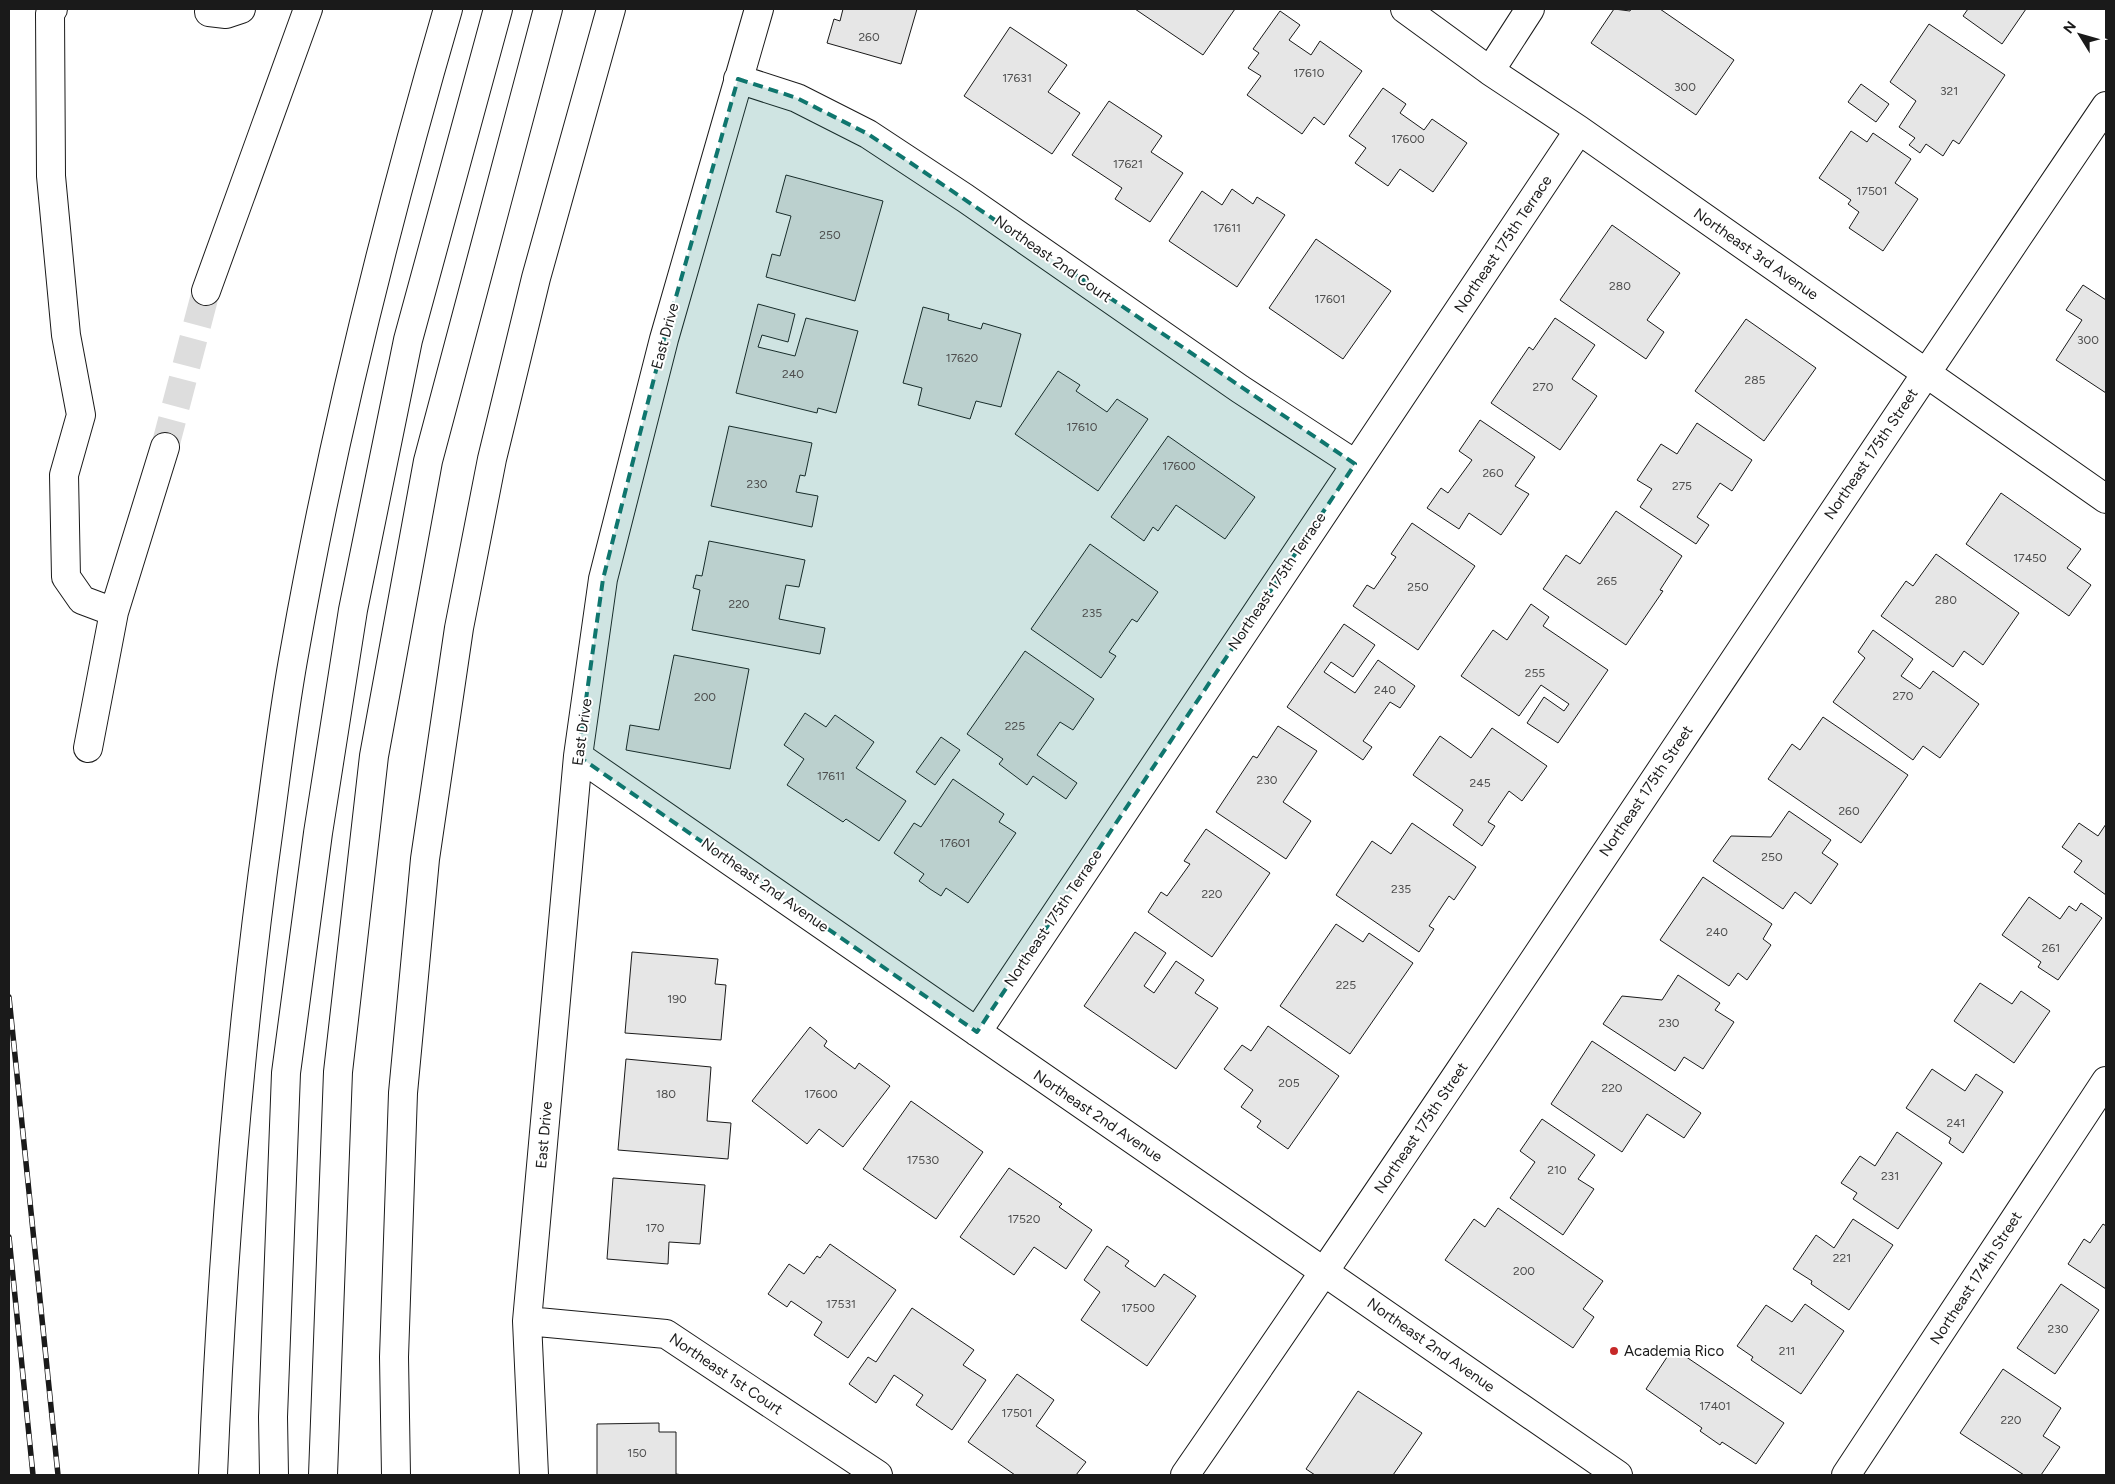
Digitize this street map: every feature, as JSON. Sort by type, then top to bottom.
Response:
[{"type":"main road","points":[[52,9],[50,13],[51,176],[66,335],[81,415],[64,475],[66,577],[82,600],[114,612]]},
{"type":"main road","points":[[209,12],[226,14],[241,9]]},
{"type":"main road","points":[[206,291],[308,9]]},
{"type":"main road","points":[[213,1475],[218,1346],[238,1084],[252,944],[294,652],[322,506],[368,310],[448,9]]},
{"type":"main road","points":[[274,1475],[274,1417],[286,1074],[318,833],[353,610],[408,340],[498,9]]},
{"type":"main road","points":[[323,1475],[338,1072],[374,756],[428,462],[548,9]]},
{"type":"main road","points":[[396,1475],[394,1357],[403,1093],[426,858],[459,628],[492,459],[536,278],[611,9]]},
{"type":"main road","name":"East Drive","points":[[534,1475],[528,1322],[578,756],[603,579],[664,339],[759,9]]},
{"type":"main road","name":"Northeast 3rd Avenue","points":[[1405,9],[1490,71],[1579,130],[2106,500]]},
{"type":"main road","points":[[1490,71],[1530,9]]},
{"type":"main road","name":"Northeast 2nd Court","points":[[738,79],[797,98],[868,134],[965,198],[1240,389],[1356,464]]},
{"type":"main road","name":"Northeast 175th Street","points":[[1186,1475],[1325,1272],[1926,372],[2106,106]]},
{"type":"main road","name":"Northeast 175th Terrace","points":[[977,1032],[1579,130]]},
{"type":"main road","points":[[88,748],[114,612],[165,448]]},
{"type":"main road","name":"Northeast 2nd Avenue","points":[[578,756],[1618,1475]]},
{"type":"main road","name":"Northeast 174th Street","points":[[1846,1475],[2102,1096]]},
{"type":"main road","name":"Northeast 1st Court","points":[[528,1322],[666,1334],[878,1475]]},
{"type":"highlighted area","points":[[738,79],[797,98],[868,134],[1355,464],[977,1032],[578,756],[603,579],[664,339]]},
{"type":"building","points":[[843,9],[917,9],[901,64],[827,43],[834,19],[840,21]]},
{"type":"building","points":[[1135,9],[1235,9],[1203,55]]},
{"type":"building","points":[[1614,9],[1630,11],[1631,9],[1660,9],[1734,60],[1696,115],[1591,43]]},
{"type":"building","points":[[1968,9],[2026,9],[2002,44],[1963,16]]},
{"type":"building","points":[[1280,11],[1300,25],[1289,40],[1311,55],[1320,41],[1362,71],[1324,125],[1314,117],[1302,134],[1247,95],[1261,76],[1248,68],[1259,53],[1253,49]]},
{"type":"building","points":[[1929,24],[2005,75],[1959,144],[1953,140],[1943,156],[1926,144],[1920,153],[1909,145],[1915,138],[1899,127],[1916,101],[1890,82]]},
{"type":"building","points":[[1010,27],[1067,65],[1048,92],[1080,113],[1052,154],[964,96]]},
{"type":"building","points":[[1861,84],[1889,104],[1876,122],[1848,102]]},
{"type":"building","points":[[1383,88],[1406,104],[1400,113],[1424,130],[1432,119],[1467,143],[1433,192],[1400,169],[1388,186],[1355,163],[1366,148],[1349,136]]},
{"type":"building","points":[[1109,101],[1162,136],[1151,152],[1183,173],[1150,222],[1115,199],[1122,188],[1072,155]]},
{"type":"building","points":[[1851,131],[1867,142],[1873,133],[1911,159],[1895,183],[1918,199],[1883,251],[1849,228],[1859,212],[1848,204],[1851,200],[1819,178]]},
{"type":"building","points":[[786,175],[883,201],[855,301],[766,277],[772,254],[780,256],[791,216],[776,212]]},
{"type":"building","points":[[1232,189],[1253,204],[1257,197],[1285,215],[1237,287],[1169,241],[1202,191],[1222,205]]},
{"type":"building","points":[[1612,225],[1680,273],[1647,320],[1664,332],[1646,359],[1560,300]]},
{"type":"building","points":[[1316,239],[1391,291],[1343,359],[1269,308]]},
{"type":"building","points":[[2083,285],[2106,300],[2106,393],[2056,360],[2082,320],[2066,310]]},
{"type":"building","points":[[758,304],[795,314],[788,342],[762,335],[758,347],[795,356],[806,318],[858,331],[836,413],[818,408],[817,413],[736,393]]},
{"type":"building","points":[[923,307],[949,314],[948,320],[981,329],[983,323],[1021,334],[1001,407],[976,401],[970,419],[918,405],[922,388],[903,383]]},
{"type":"building","points":[[1555,318],[1595,345],[1572,379],[1597,396],[1560,450],[1491,403],[1529,347],[1533,350]]},
{"type":"building","points":[[1746,319],[1816,368],[1764,441],[1695,391]]},
{"type":"building","points":[[1058,371],[1080,385],[1076,391],[1107,412],[1117,399],[1148,419],[1098,491],[1015,434]]},
{"type":"building","points":[[1480,420],[1535,457],[1515,486],[1529,494],[1501,535],[1469,513],[1459,529],[1427,508],[1441,488],[1448,493],[1472,460],[1459,451]]},
{"type":"building","points":[[1697,423],[1752,460],[1732,491],[1720,483],[1697,517],[1709,525],[1696,544],[1640,507],[1652,489],[1637,480],[1661,444],[1677,454]]},
{"type":"building","points":[[729,426],[812,443],[805,476],[800,475],[796,492],[818,496],[812,527],[711,506]]},
{"type":"building","points":[[1168,436],[1255,497],[1225,539],[1176,505],[1158,531],[1153,527],[1144,541],[1111,517]]},
{"type":"building","points":[[2001,493],[2081,549],[2067,568],[2091,585],[2069,616],[1966,544]]},
{"type":"building","points":[[1616,511],[1682,556],[1660,590],[1663,591],[1626,645],[1543,589],[1566,555],[1580,564]]},
{"type":"building","points":[[1412,523],[1475,566],[1418,650],[1353,606],[1367,585],[1374,589],[1396,557],[1391,554]]},
{"type":"building","points":[[709,541],[805,560],[799,587],[786,585],[779,619],[825,628],[820,654],[692,630],[700,590],[693,588],[696,575],[702,576]]},
{"type":"building","points":[[1090,544],[1158,592],[1137,622],[1132,619],[1109,652],[1116,656],[1101,678],[1031,629]]},
{"type":"building","points":[[1936,554],[2019,613],[1983,665],[1964,651],[1953,667],[1881,616],[1906,581],[1913,586]]},
{"type":"building","points":[[1531,604],[1549,617],[1543,626],[1608,670],[1558,743],[1527,723],[1544,697],[1564,711],[1569,704],[1541,685],[1519,716],[1461,676],[1493,630],[1507,640]]},
{"type":"building","points":[[1344,624],[1375,645],[1353,677],[1331,662],[1324,672],[1355,693],[1378,660],[1415,686],[1400,708],[1390,702],[1363,741],[1372,747],[1363,760],[1287,707]]},
{"type":"building","points":[[1873,630],[1913,659],[1901,676],[1920,689],[1933,671],[1979,704],[1940,758],[1923,746],[1913,760],[1833,702],[1865,658],[1858,652]]},
{"type":"building","points":[[1025,651],[1094,699],[1073,730],[1060,722],[1037,755],[1077,783],[1066,799],[1033,776],[1027,785],[999,764],[1003,759],[967,734]]},
{"type":"building","points":[[674,655],[749,669],[730,769],[626,750],[630,725],[659,730]]},
{"type":"building","points":[[805,713],[826,727],[835,715],[874,742],[856,768],[906,801],[879,841],[846,819],[843,822],[787,785],[804,759],[784,745]]},
{"type":"building","points":[[1823,717],[1908,775],[1861,843],[1768,779],[1792,744],[1800,750]]},
{"type":"building","points":[[1278,726],[1317,751],[1283,802],[1311,821],[1286,859],[1216,812],[1253,756],[1257,758]]},
{"type":"building","points":[[1492,728],[1547,766],[1522,801],[1509,791],[1488,822],[1495,826],[1482,846],[1453,825],[1463,810],[1413,775],[1440,736],[1471,758]]},
{"type":"building","points":[[941,737],[960,750],[935,785],[916,772]]},
{"type":"building","points":[[953,779],[1004,814],[999,822],[1016,833],[968,903],[946,888],[941,896],[930,889],[919,881],[924,874],[894,853],[914,823],[921,827]]},
{"type":"building","points":[[1789,811],[1831,840],[1822,853],[1838,864],[1811,904],[1795,892],[1783,909],[1713,861],[1731,836],[1771,837]]},
{"type":"building","points":[[1412,823],[1476,867],[1454,900],[1449,896],[1429,926],[1434,929],[1419,952],[1336,895],[1372,841],[1391,854]]},
{"type":"building","points":[[2079,823],[2098,836],[2106,824],[2106,895],[2074,872],[2082,861],[2062,847]]},
{"type":"building","points":[[1206,829],[1270,873],[1212,957],[1148,912],[1161,892],[1167,896],[1190,864],[1184,861]]},
{"type":"building","points":[[1703,877],[1772,924],[1763,939],[1771,945],[1747,980],[1738,973],[1729,986],[1660,940]]},
{"type":"building","points":[[2029,897],[2060,919],[2069,906],[2076,911],[2081,903],[2102,918],[2058,980],[2038,967],[2041,962],[2002,935]]},
{"type":"building","points":[[1336,924],[1363,942],[1369,933],[1413,963],[1350,1054],[1280,1006]]},
{"type":"building","points":[[1135,932],[1166,953],[1144,986],[1154,993],[1176,961],[1204,980],[1195,993],[1218,1008],[1176,1069],[1084,1006]]},
{"type":"building","points":[[632,952],[718,959],[715,984],[726,985],[721,1040],[625,1033]]},
{"type":"building","points":[[1678,975],[1720,1003],[1715,1010],[1734,1022],[1703,1069],[1684,1057],[1675,1071],[1603,1024],[1622,996],[1662,1000]]},
{"type":"building","points":[[1980,983],[2012,1004],[2021,991],[2050,1011],[2014,1063],[1954,1021]]},
{"type":"building","points":[[1268,1026],[1339,1076],[1288,1149],[1257,1127],[1261,1121],[1241,1107],[1253,1090],[1224,1069],[1242,1045],[1251,1051]]},
{"type":"building","points":[[810,1027],[827,1041],[824,1046],[855,1069],[859,1063],[890,1086],[843,1147],[819,1129],[807,1144],[752,1101]]},
{"type":"building","points":[[1592,1041],[1701,1113],[1684,1138],[1647,1114],[1622,1152],[1551,1104]]},
{"type":"building","points":[[626,1059],[711,1067],[707,1121],[731,1123],[728,1159],[618,1150]]},
{"type":"building","points":[[1932,1069],[1965,1091],[1976,1074],[2003,1092],[1963,1153],[1949,1143],[1951,1138],[1906,1108]]},
{"type":"building","points":[[911,1101],[983,1152],[936,1219],[863,1169]]},
{"type":"building","points":[[1542,1119],[1595,1155],[1578,1179],[1594,1189],[1563,1235],[1510,1198],[1535,1162],[1520,1151]]},
{"type":"building","points":[[1897,1132],[1942,1163],[1898,1229],[1853,1199],[1857,1193],[1841,1183],[1860,1156],[1875,1166]]},
{"type":"building","points":[[1009,1168],[1062,1204],[1059,1207],[1092,1230],[1066,1269],[1034,1247],[1014,1275],[960,1237]]},
{"type":"building","points":[[613,1178],[705,1185],[700,1244],[669,1242],[668,1264],[607,1259]]},
{"type":"building","points":[[1498,1208],[1603,1281],[1583,1309],[1594,1317],[1573,1348],[1445,1260],[1474,1219],[1485,1227]]},
{"type":"building","points":[[1853,1219],[1893,1245],[1849,1310],[1811,1284],[1812,1281],[1793,1269],[1816,1235],[1834,1248]]},
{"type":"building","points":[[2103,1224],[2106,1226],[2106,1289],[2068,1264],[2084,1239],[2090,1243]]},
{"type":"building","points":[[830,1244],[896,1290],[848,1358],[814,1335],[822,1322],[791,1301],[787,1307],[768,1294],[789,1264],[804,1274],[817,1256],[820,1258]]},
{"type":"building","points":[[1107,1246],[1129,1261],[1125,1266],[1155,1287],[1164,1274],[1196,1296],[1147,1366],[1081,1320],[1100,1292],[1084,1280]]},
{"type":"building","points":[[2061,1284],[2099,1310],[2055,1374],[2017,1348]]},
{"type":"building","points":[[1805,1304],[1844,1331],[1801,1394],[1751,1360],[1753,1357],[1737,1346],[1766,1305],[1792,1322]]},
{"type":"building","points":[[912,1308],[974,1350],[963,1365],[986,1380],[952,1430],[916,1405],[923,1395],[894,1375],[876,1403],[849,1384],[868,1357],[876,1362]]},
{"type":"building","points":[[1673,1348],[1784,1423],[1756,1464],[1722,1442],[1720,1445],[1700,1431],[1702,1428],[1646,1389]]},
{"type":"building","points":[[2003,1369],[2061,1408],[2043,1436],[2060,1447],[2041,1475],[2024,1475],[1960,1433]]},
{"type":"building","points":[[1017,1374],[1054,1400],[1036,1426],[1086,1462],[1076,1475],[1015,1475],[968,1442]]},
{"type":"building","points":[[1358,1391],[1422,1433],[1393,1475],[1315,1475],[1306,1469]]},
{"type":"building","points":[[659,1423],[659,1432],[676,1432],[676,1474],[683,1475],[597,1475],[597,1424]]},
{"type":"tunnel","points":[[165,447],[206,291]]},
{"type":"railway","points":[[9,997],[58,1475]]},
{"type":"railway","points":[[9,1237],[33,1475]]},
{"type":"place","name":"Academia Rico","points":[[1614,1351]]}]
